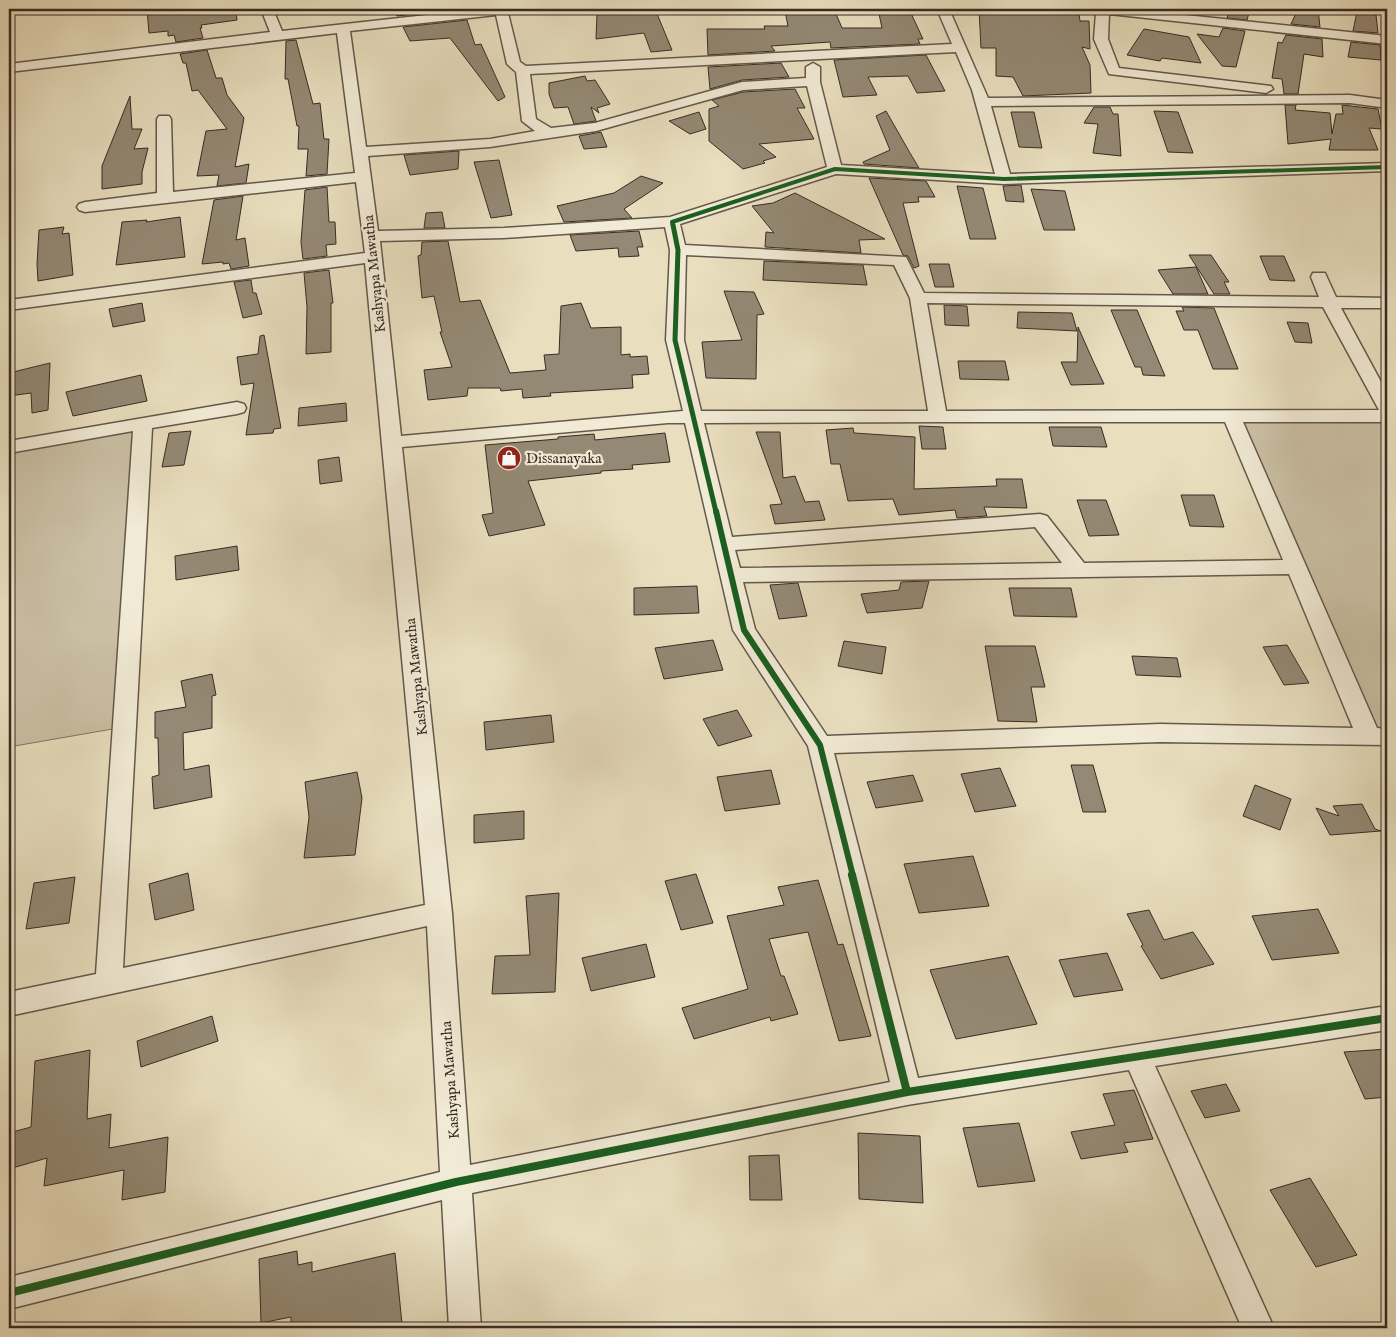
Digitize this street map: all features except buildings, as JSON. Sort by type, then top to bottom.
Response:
[{"type":"street","points":[[267,9],[277,35]]},
{"type":"street","points":[[9,68],[507,9],[514,64],[523,70],[961,48]]},
{"type":"street","points":[[943,9],[961,48],[982,102],[1004,179]]},
{"type":"street","points":[[1122,102],[1114,71],[1101,39],[1105,10],[1176,14],[1272,28],[1387,40]]},
{"type":"street","points":[[1272,28],[1278,15]]},
{"type":"street","name":"Kashyapa Mawatha","points":[[343,27],[372,246],[439,913],[465,1328]]},
{"type":"street","points":[[813,55],[813,82],[835,169]]},
{"type":"street","points":[[523,70],[529,120],[548,133]]},
{"type":"street","points":[[1114,71],[1387,104]]},
{"type":"street","points":[[359,152],[490,143],[548,133],[596,128],[742,86],[813,82]]},
{"type":"street","points":[[982,102],[1350,99]]},
{"type":"street","points":[[164,120],[165,197]]},
{"type":"street","points":[[9,305],[372,246],[504,233],[672,222],[835,169],[1004,179],[1387,167]]},
{"type":"street","points":[[85,207],[362,176]]},
{"type":"street","points":[[672,222],[678,250],[675,340],[744,630],[820,745],[907,1092]]},
{"type":"street","points":[[678,250],[900,260],[918,298],[938,417]]},
{"type":"street","points":[[1319,277],[1330,304],[1387,409]]},
{"type":"street","points":[[918,298],[1330,304],[1387,303]]},
{"type":"street","points":[[9,447],[237,408]]},
{"type":"street","points":[[393,442],[668,418],[1387,416]]},
{"type":"street","points":[[820,745],[1160,733],[1378,737],[1297,567],[1232,417]]},
{"type":"street","points":[[108,983],[142,424]]},
{"type":"street","points":[[723,544],[1040,520],[1078,570]]},
{"type":"street","points":[[731,575],[1297,567]]},
{"type":"street","points":[[9,1004],[439,913]]},
{"type":"street","points":[[9,1293],[456,1182],[907,1092],[1387,1018]]},
{"type":"street","points":[[1137,1057],[1258,1328]]},
{"type":"shaded area","points":[[1387,415],[1387,737],[1369,737],[1232,417]]},
{"type":"shaded area","points":[[143,424],[124,727],[9,747],[9,447]]},
{"type":"cycle path","points":[[907,1092],[820,745],[744,630],[675,340],[678,250],[672,222],[835,169],[1004,179],[1387,167]]},
{"type":"cycle path","points":[[9,1293],[456,1182],[907,1092],[1387,1018]]},
{"type":"place","name":"Dissanayaka","points":[[509,458]]}]
